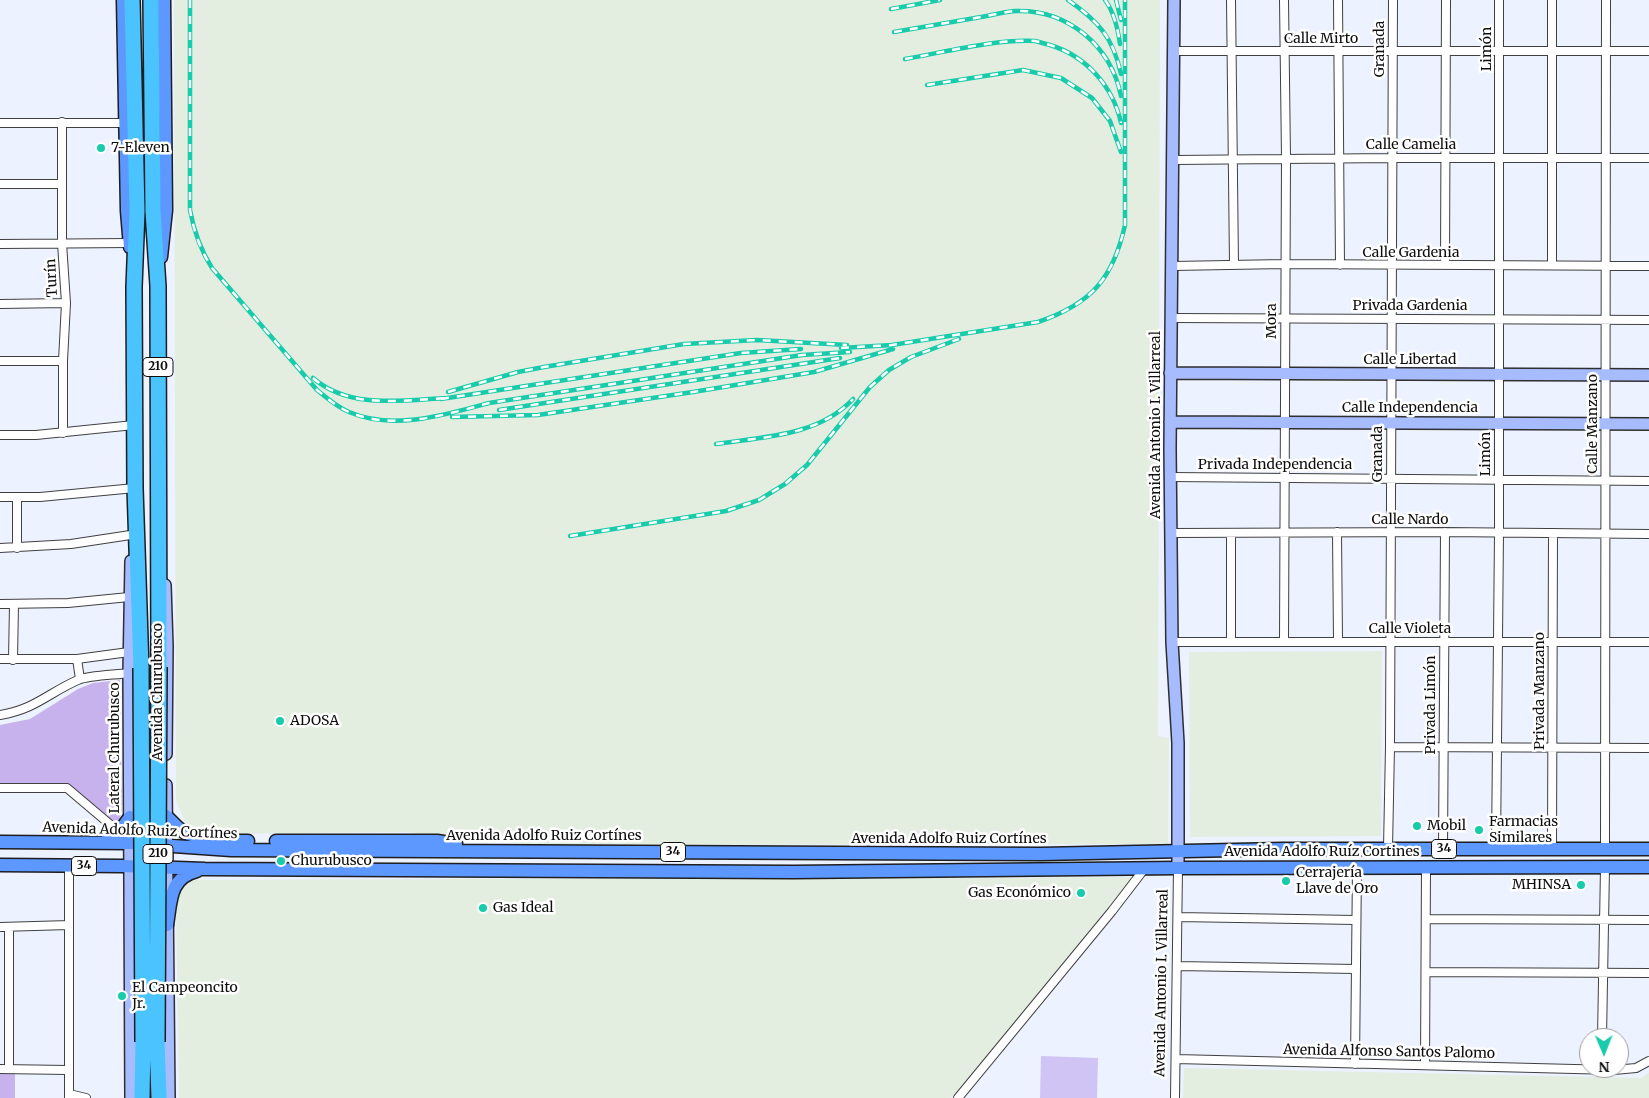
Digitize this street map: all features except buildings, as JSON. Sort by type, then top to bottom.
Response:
[{"type":"highway","name":"Avenida Churubusco","points":[[132,0],[137,211],[134,287],[134,425],[137,541],[135,671],[150,1042],[158,1098]]},
{"type":"highway","name":"Avenida Churubusco","points":[[142,1098],[150,1042],[159,667],[158,286],[153,211],[151,0]]},
{"type":"main road","name":"Avenida Churubusco","points":[[123,0],[126,211],[134,287]]},
{"type":"main road","name":"Avenida Churubusco","points":[[158,286],[166,210],[164,0]]},
{"type":"main road","points":[[105,842],[119,832],[130,816]]},
{"type":"main road","points":[[166,816],[184,832],[215,840],[437,842],[508,851]]},
{"type":"main road","name":"Avenida Adolfo Ruiz Cortínes","points":[[0,842],[105,842],[232,850],[1040,854],[1178,850]]},
{"type":"main road","name":"Avenida Adolfo Ruíz Cortines","points":[[1178,850],[1388,848],[1649,849]]},
{"type":"main road","name":"34","points":[[0,865],[130,866],[206,869],[793,872],[1145,868]]},
{"type":"main road","name":"Avenida Adolfo Ruíz Cortines","points":[[1145,868],[1649,867]]},
{"type":"main road","points":[[167,925],[175,886],[188,873],[206,869]]},
{"type":"street","name":"Avenida Antonio I. Villarreal","points":[[1174,0],[1170,477],[1172,642],[1178,743],[1175,1098]]},
{"type":"street","points":[[1231,0],[1234,265]]},
{"type":"street","name":"Mora","points":[[1284,0],[1286,158],[1284,264],[1284,641]]},
{"type":"street","points":[[1338,0],[1340,265]]},
{"type":"street","name":"Granada","points":[[1388,848],[1392,533],[1390,423],[1393,0]]},
{"type":"street","points":[[1445,265],[1446,0]]},
{"type":"street","name":"Limón","points":[[1496,849],[1498,747],[1499,0]]},
{"type":"street","points":[[1552,0],[1552,265]]},
{"type":"street","name":"Calle Manzano","points":[[1605,849],[1606,0]]},
{"type":"street","name":"Calle Mirto","points":[[1173,51],[1649,51]]},
{"type":"street","name":"Turín","points":[[62,122],[62,243],[66,303],[63,361],[63,433]]},
{"type":"street","points":[[0,123],[126,123]]},
{"type":"street","name":"Calle Camelia","points":[[1173,160],[1286,158],[1649,158]]},
{"type":"street","points":[[0,184],[62,184]]},
{"type":"street","points":[[0,244],[130,242]]},
{"type":"street","name":"Calle Gardenia","points":[[1172,266],[1284,264],[1649,266]]},
{"type":"street","points":[[0,304],[66,303]]},
{"type":"street","name":"Privada Gardenia","points":[[1172,318],[1649,320]]},
{"type":"street","points":[[0,361],[63,361]]},
{"type":"street","name":"Calle Libertad","points":[[1170,373],[1649,375]]},
{"type":"street","name":"Calle Independencia","points":[[1170,422],[1649,424]]},
{"type":"street","points":[[0,435],[63,433],[134,425]]},
{"type":"street","name":"Privada Independencia","points":[[1170,477],[1649,481]]},
{"type":"street","points":[[0,497],[40,497],[135,488]]},
{"type":"street","points":[[17,498],[17,548]]},
{"type":"street","points":[[1337,532],[1338,641]]},
{"type":"street","name":"Calle Nardo","points":[[1171,533],[1444,532],[1649,534]]},
{"type":"street","name":"Privada Limón","points":[[1443,849],[1444,532]]},
{"type":"street","points":[[1230,533],[1231,641]]},
{"type":"street","name":"Privada Manzano","points":[[1552,848],[1553,533]]},
{"type":"street","points":[[0,548],[137,541]]},
{"type":"street","name":"Lateral Churubusco","points":[[131,1098],[130,816],[135,671],[129,652],[132,560],[137,541]]},
{"type":"street","points":[[159,554],[166,600],[168,1098]]},
{"type":"street","points":[[0,604],[68,603],[130,597]]},
{"type":"street","points":[[14,604],[14,660]]},
{"type":"street","name":"Calle Violeta","points":[[1172,642],[1649,642]]},
{"type":"street","points":[[0,659],[77,659],[129,652]]},
{"type":"street","points":[[77,659],[80,679]]},
{"type":"street","points":[[0,715],[31,707],[80,679],[135,671]]},
{"type":"street","points":[[1390,747],[1649,748]]},
{"type":"street","points":[[0,788],[67,788],[119,832]]},
{"type":"street","points":[[70,866],[69,1096],[86,1098]]},
{"type":"street","points":[[1355,1064],[1357,867]]},
{"type":"street","points":[[1425,1065],[1426,867]]},
{"type":"street","points":[[1602,1028],[1605,867]]},
{"type":"street","points":[[958,1098],[1112,911],[1145,868]]},
{"type":"street","points":[[130,894],[167,895]]},
{"type":"street","points":[[1178,917],[1356,920]]},
{"type":"street","points":[[1426,919],[1649,920]]},
{"type":"street","points":[[0,927],[69,925]]},
{"type":"street","points":[[131,925],[167,925]]},
{"type":"street","points":[[9,927],[9,1070]]},
{"type":"street","points":[[1177,966],[1356,969]]},
{"type":"street","points":[[1426,972],[1649,973]]},
{"type":"street","name":"Avenida Alfonso Santos Palomo","points":[[1176,1059],[1579,1068]]},
{"type":"street","name":"Avenida Alfonso Santos Palomo","points":[[1629,1068],[1636,1068],[1649,1061]]},
{"type":"street","points":[[0,1069],[68,1070]]},
{"type":"shaded area","points":[[174,0],[1160,0],[1158,736],[1169,738],[1168,844],[531,845],[404,832],[218,834],[186,825],[176,800]]},
{"type":"shaded area","points":[[1382,651],[1381,836],[1190,837],[1189,652]]},
{"type":"shaded area","points":[[120,680],[122,810],[118,826],[72,787],[0,784],[0,725],[30,719],[78,689],[93,683]]},
{"type":"shaded area","points":[[1133,877],[993,1050],[951,1098],[179,1098],[176,906],[181,890],[189,880]]},
{"type":"shaded area","points":[[1041,1056],[1098,1058],[1097,1098],[1040,1098]]},
{"type":"shaded area","points":[[1184,1068],[1579,1078],[1642,1078],[1649,1072],[1649,1098],[1183,1098]]},
{"type":"shaded area","points":[[0,1074],[15,1074],[15,1098],[0,1098]]},
{"type":"railway","points":[[190,0],[190,210],[198,240],[212,268],[317,390],[345,410],[366,418],[401,421],[419,419],[489,403],[802,355],[850,352]]},
{"type":"railway","points":[[891,9],[940,0]]},
{"type":"railway","points":[[1068,0],[1088,15],[1103,31],[1114,50],[1121,74]]},
{"type":"railway","points":[[1105,0],[1117,27],[1120,44]]},
{"type":"railway","points":[[1116,0],[1121,20]]},
{"type":"railway","points":[[841,348],[892,345],[1038,322],[1072,307],[1086,298],[1097,287],[1114,260],[1125,225],[1125,0]]},
{"type":"railway","points":[[894,32],[1015,11],[1053,16],[1084,34],[1097,47],[1108,61],[1116,78],[1121,96]]},
{"type":"railway","points":[[905,59],[1003,42],[1035,41],[1050,45],[1075,57],[1096,74],[1112,97],[1121,123]]},
{"type":"railway","points":[[927,85],[1023,70],[1061,78],[1092,98],[1110,121],[1121,152]]},
{"type":"railway","points":[[570,536],[726,511],[759,500],[785,484],[807,465],[870,387],[889,370],[911,357],[959,339]]},
{"type":"railway","points":[[448,392],[518,372],[684,344],[757,340],[847,345]]},
{"type":"railway","points":[[441,399],[741,353],[801,349]]},
{"type":"railway","points":[[452,417],[538,415],[693,392],[814,372],[893,349]]},
{"type":"railway","points":[[499,410],[840,358]]},
{"type":"railway","points":[[313,378],[343,395],[360,399],[395,401],[448,398]]},
{"type":"railway","points":[[716,444],[789,433],[807,428],[824,421],[853,399]]},
{"type":"place","name":"7-Eleven","points":[[101,148]]},
{"type":"place","name":"ADOSA","points":[[280,721]]},
{"type":"place","name":"Mobil","points":[[1417,826]]},
{"type":"place","name":"Farmacias Similares","points":[[1479,830]]},
{"type":"place","name":"Churubusco","points":[[281,861]]},
{"type":"place","name":"Cerrajería Llave de Oro","points":[[1286,881]]},
{"type":"place","name":"MHINSA","points":[[1581,885]]},
{"type":"place","name":"Gas Económico","points":[[1081,893]]},
{"type":"place","name":"Gas Ideal","points":[[483,908]]},
{"type":"place","name":"El Campeoncito Jr.","points":[[122,996]]}]
